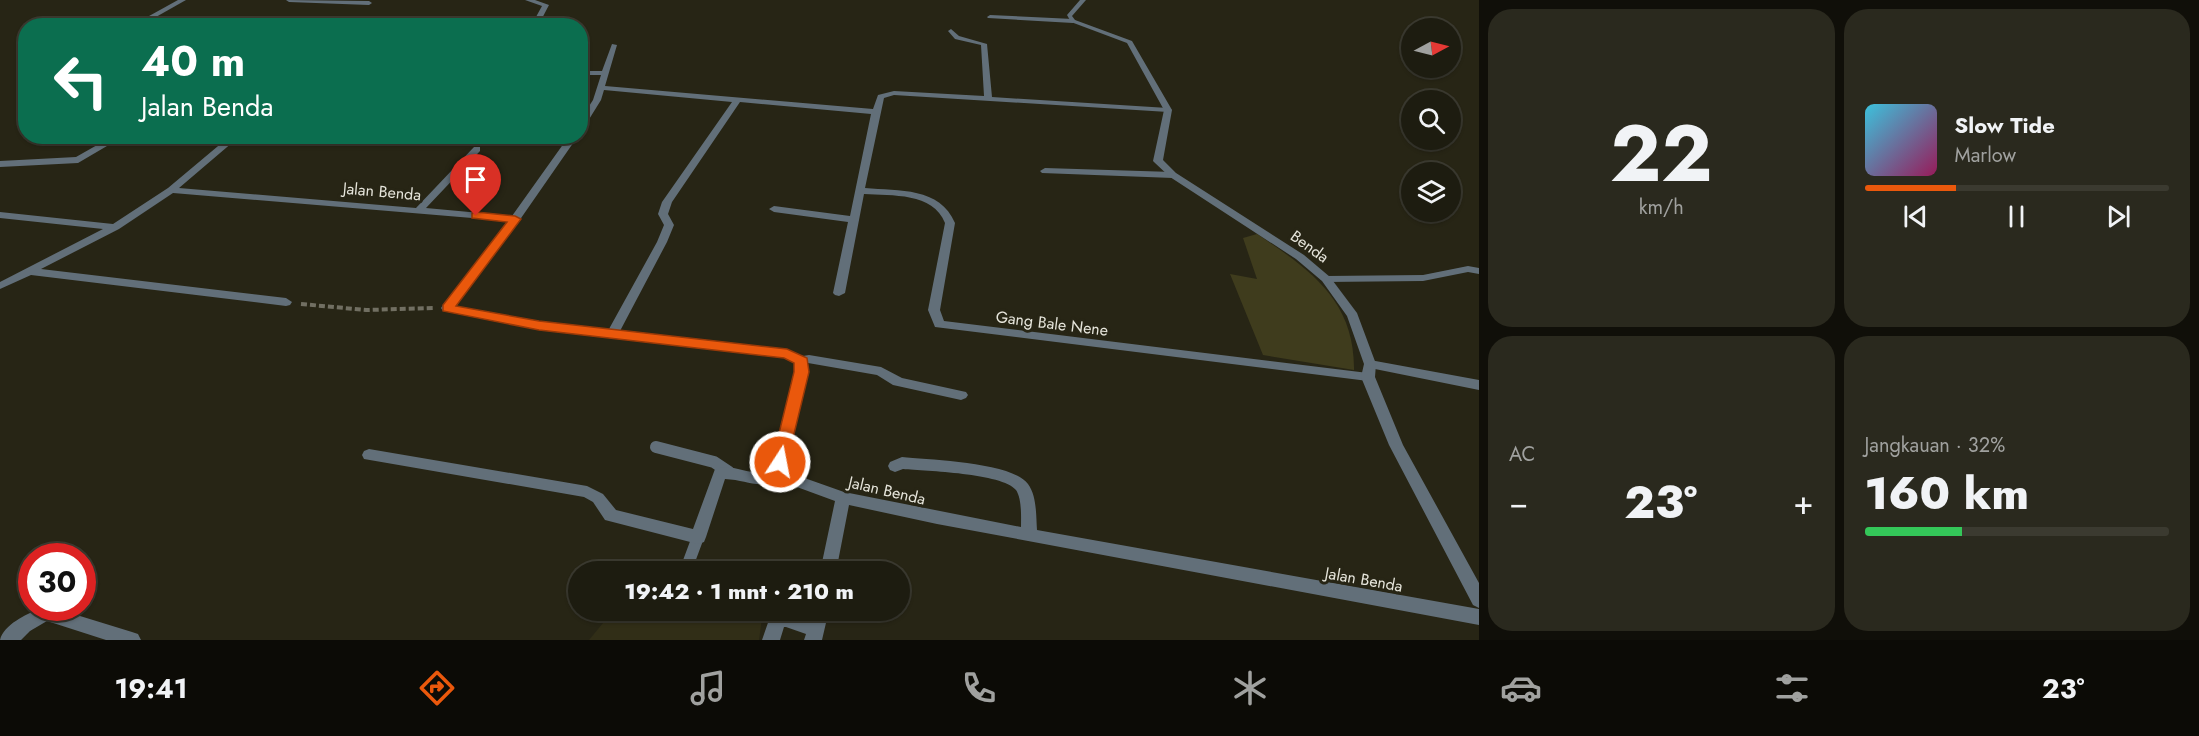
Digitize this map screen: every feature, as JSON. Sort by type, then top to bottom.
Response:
[{"type":"street","points":[[149,18],[183,0]]},
{"type":"street","points":[[289,0],[371,2]]},
{"type":"street","points":[[528,0],[546,4],[538,18]]},
{"type":"street","points":[[1073,21],[1069,16],[1083,0]]},
{"type":"street","points":[[364,10],[371,2]]},
{"type":"street","points":[[990,17],[1073,21],[1130,42],[1168,110]]},
{"type":"street","points":[[951,31],[957,38],[984,44],[988,99]]},
{"type":"street","points":[[588,113],[602,88],[614,45]]},
{"type":"street","points":[[588,73],[605,73]]},
{"type":"street","points":[[602,88],[876,112]]},
{"type":"street","points":[[839,293],[881,97],[894,93],[1168,110]]},
{"type":"street","points":[[612,334],[662,242],[669,225],[663,214],[667,202],[737,101]]},
{"type":"street","name":"Benda","points":[[1168,110],[1158,161],[1173,175],[1300,257],[1326,279],[1353,316],[1369,370],[1396,445],[1479,600]]},
{"type":"street","points":[[0,164],[78,160],[106,144]]},
{"type":"street","points":[[0,286],[114,227],[171,190],[226,144]]},
{"type":"street","points":[[568,144],[447,308],[481,316],[612,334],[787,354],[802,361],[809,359],[881,371],[898,382],[961,395]]},
{"type":"street","points":[[418,211],[477,149]]},
{"type":"street","points":[[1045,171],[1173,175]]},
{"type":"street","name":"Jalan Benda","points":[[171,190],[515,219]]},
{"type":"street","name":"Gang Bale Nene","points":[[860,191],[929,199],[942,206],[948,213],[950,223],[934,310],[939,324],[1369,370]]},
{"type":"street","points":[[774,209],[855,220]]},
{"type":"street","points":[[0,215],[114,227]]},
{"type":"street","points":[[1326,279],[1424,278],[1468,269],[1479,271]]},
{"type":"street","points":[[27,270],[286,302]]},
{"type":"street","points":[[369,455],[587,492],[598,498],[611,515],[698,537],[720,473],[729,472],[759,481],[772,478],[782,471],[780,462],[802,372],[802,361]]},
{"type":"street","points":[[1369,370],[1479,385]]},
{"type":"street","points":[[895,466],[902,463],[995,473],[1015,479],[1024,488],[1030,534]]},
{"type":"street","name":"Jalan Benda","points":[[782,471],[791,479],[843,498],[1479,617]]},
{"type":"street","points":[[830,561],[843,498]]},
{"type":"street","points":[[8,640],[24,626],[46,613],[132,640]]},
{"type":"street","points":[[771,640],[773,626],[777,620],[786,619],[814,634]]},
{"type":"lane","points":[[656,447],[714,462],[729,472]]},
{"type":"lane","points":[[689,561],[698,537]]},
{"type":"path","points":[[286,302],[366,310],[447,308]]},
{"type":"shaded area","points":[[1257,234],[1311,274],[1337,305],[1347,324],[1354,370],[1263,355],[1230,274],[1257,279],[1243,238]]},
{"type":"shaded area","points":[[605,621],[762,621],[759,640],[589,640]]},
{"type":"route","points":[[476,216],[515,219],[447,308],[539,325],[787,354],[802,361],[802,372],[780,462]]}]
